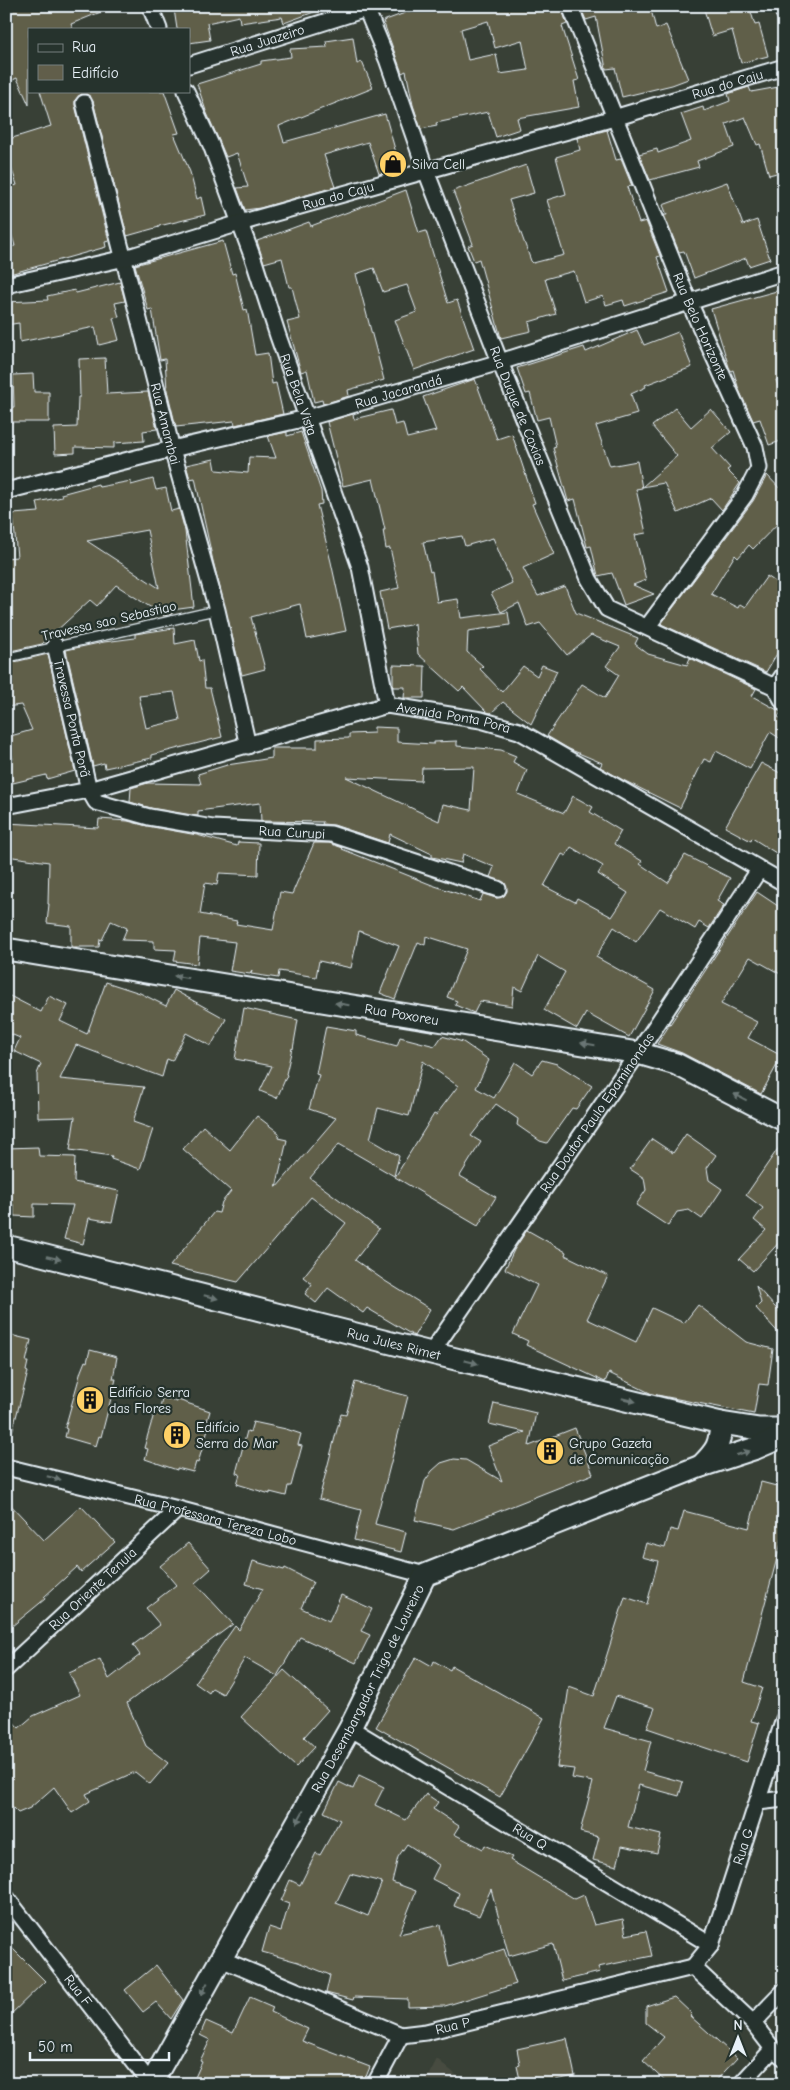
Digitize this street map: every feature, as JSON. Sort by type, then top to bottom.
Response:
[{"type":"street","points":[[150,6],[159,28]]},
{"type":"street","name":"Rua Belo Horizonte","points":[[570,6],[689,302],[755,447],[759,468],[745,495],[648,626]]},
{"type":"street","points":[[781,6],[784,13]]},
{"type":"street","name":"Rua Juazeiro","points":[[190,65],[369,7]]},
{"type":"street","name":"Rua Duque de Caxias","points":[[369,7],[426,172],[500,362],[589,579],[607,609],[779,680],[784,703]]},
{"type":"street","name":"Rua do Caju","points":[[6,285],[125,258],[614,118],[784,67]]},
{"type":"street","name":"Rua Bela Vista","points":[[186,92],[212,145],[360,567],[387,705]]},
{"type":"street","name":"Rua Amambai","points":[[84,103],[125,258],[172,449],[216,610],[248,746]]},
{"type":"street","name":"Rua Jacarandá","points":[[6,491],[172,449],[307,418],[500,362],[784,272]]},
{"type":"street","name":"Travessa Ponta Porã","points":[[55,645],[89,790]]},
{"type":"street","name":"Avenida Ponta Porã","points":[[6,806],[89,790],[387,705],[481,720],[519,731],[784,883]]},
{"type":"street","name":"Rua Curupi","points":[[89,790],[96,802],[149,817],[213,828],[331,834],[498,889]]},
{"type":"street","name":"Rua Doutor Paulo Epaminondas","points":[[431,1353],[638,1054],[760,870]]},
{"type":"street","name":"Rua Poxoreu","points":[[6,948],[638,1054],[676,1064],[784,1120]]},
{"type":"street","name":"Rua Jules Rimet","points":[[6,1246],[431,1353],[721,1423],[759,1429],[784,1429]]},
{"type":"street","points":[[701,1466],[715,1452],[720,1440],[721,1423]]},
{"type":"street","name":"Rua Desembargador Trigo de Loureiro","points":[[151,2084],[350,1728],[425,1575],[701,1466],[756,1448],[784,1436]]},
{"type":"street","name":"Rua Professora Tereza Lobo","points":[[6,1467],[178,1509],[425,1575]]},
{"type":"street","name":"Rua Oriente Tenula","points":[[6,1669],[178,1509]]},
{"type":"street","name":"Rua G","points":[[693,1967],[711,1945],[784,1719]]},
{"type":"street","name":"Rua Q","points":[[350,1728],[711,1945]]},
{"type":"street","points":[[758,1802],[784,1799]]},
{"type":"street","name":"Rua F","points":[[6,1897],[151,2084]]},
{"type":"street","name":"Rua P","points":[[221,1959],[401,2035],[426,2032],[693,1967]]},
{"type":"street","points":[[693,1967],[753,2023],[779,2054],[741,2084]]},
{"type":"street","points":[[753,2023],[784,1991]]},
{"type":"street","points":[[375,2084],[401,2035]]},
{"type":"lane","name":"Travessa sao Sebastiao","points":[[6,658],[55,645],[216,610]]},
{"type":"shaded area","points":[[437,2059],[467,2084],[424,2084]]},
{"type":"building","points":[[6,6],[113,6],[71,24],[73,28],[28,28],[29,105],[17,78],[6,83]]},
{"type":"building","points":[[188,6],[324,6],[325,8],[284,23],[282,17],[240,23],[239,16],[207,23],[210,40],[190,43],[190,28],[177,28],[174,9]]},
{"type":"building","points":[[424,6],[561,6],[567,24],[562,26],[579,80],[574,81],[579,107],[517,118],[520,129],[496,137],[488,112],[436,123],[437,126],[421,129],[413,105],[406,71],[402,73],[383,21]],"holes":[[[488,21],[495,48],[522,40],[528,70],[500,74],[496,54],[468,60],[461,29]]]},
{"type":"building","points":[[580,6],[650,6],[656,29],[666,25],[688,79],[672,85],[622,97],[615,68],[606,69],[596,17],[586,20]]},
{"type":"building","points":[[703,6],[749,6],[755,25],[759,24],[768,56],[741,63],[732,30],[712,36]]},
{"type":"building","points":[[353,37],[357,64],[362,62],[373,88],[279,126],[284,142],[385,114],[400,167],[379,174],[368,142],[324,155],[335,187],[260,208],[245,210],[237,188],[248,187],[237,153],[226,157],[206,111],[197,84],[261,64],[261,61],[291,57],[290,49],[327,47],[326,41]]},
{"type":"building","points":[[784,86],[784,171],[769,175],[760,144],[757,145],[745,117],[726,124],[734,147],[697,161],[699,167],[650,180],[639,154],[657,149],[658,153],[691,141],[681,114],[703,107],[704,111],[730,101],[728,94],[749,87],[751,92]]},
{"type":"building","points":[[40,92],[164,92],[179,133],[174,134],[190,172],[197,199],[201,197],[205,215],[127,236],[93,101],[87,94],[81,94],[75,100],[75,105],[109,241],[105,242],[106,247],[6,275],[6,248],[15,246],[6,216],[6,188],[17,185],[6,152],[6,140],[51,126]]},
{"type":"building","points":[[607,130],[616,160],[621,159],[632,186],[627,187],[639,223],[646,221],[660,256],[657,257],[669,292],[625,306],[623,300],[606,305],[603,296],[584,302],[574,271],[545,279],[556,314],[529,322],[531,331],[501,338],[479,259],[474,261],[468,246],[473,244],[453,191],[526,165],[534,193],[509,200],[531,261],[533,263],[564,255],[547,200],[566,194],[556,157],[580,150],[577,138]]},
{"type":"building","points":[[727,182],[743,225],[757,220],[770,259],[749,266],[746,258],[694,278],[684,251],[679,252],[664,215],[667,215],[663,205]]},
{"type":"building","points":[[406,190],[419,233],[426,231],[448,303],[457,300],[474,349],[414,370],[395,320],[417,312],[407,285],[383,292],[374,268],[356,274],[384,380],[348,390],[349,396],[323,404],[322,400],[314,402],[307,370],[301,372],[287,322],[300,319],[282,258],[264,263],[257,241],[309,222],[311,226]]},
{"type":"building","points":[[223,241],[232,274],[235,273],[244,310],[247,309],[255,355],[268,353],[272,384],[276,383],[283,414],[235,425],[234,421],[176,427],[167,390],[165,359],[160,360],[152,309],[148,310],[135,265]]},
{"type":"building","points":[[120,282],[125,301],[115,303],[119,317],[113,318],[119,340],[99,345],[95,327],[20,342],[19,323],[6,325],[6,302],[48,300],[47,296],[75,290],[76,293]]},
{"type":"building","points":[[784,289],[784,378],[776,380],[784,404],[784,440],[769,445],[760,419],[753,421],[739,390],[733,370],[731,371],[729,367],[711,309]]},
{"type":"building","points":[[637,330],[644,345],[678,332],[692,367],[645,385],[646,387],[631,394],[637,414],[596,426],[610,466],[637,461],[642,488],[636,489],[646,533],[635,535],[646,580],[633,585],[654,594],[624,605],[612,573],[598,576],[591,546],[587,547],[575,499],[568,501],[553,448],[556,447],[549,417],[537,420],[530,393],[526,394],[517,368],[584,347],[586,352]]},
{"type":"building","points":[[105,358],[107,394],[148,392],[157,429],[143,431],[144,441],[114,443],[114,448],[75,447],[75,453],[55,454],[54,428],[77,427],[78,397],[80,397],[79,359]]},
{"type":"building","points":[[33,374],[34,392],[49,392],[49,422],[6,422],[6,408],[14,407],[13,375]]},
{"type":"building","points":[[475,379],[497,439],[512,434],[535,503],[532,504],[554,554],[523,568],[538,596],[565,586],[576,613],[638,638],[635,644],[648,654],[687,665],[690,658],[756,689],[752,696],[781,712],[778,717],[784,720],[784,741],[770,732],[750,769],[716,751],[711,762],[704,759],[680,808],[623,780],[600,767],[602,763],[569,749],[547,736],[582,684],[605,698],[619,675],[606,666],[620,647],[591,635],[567,655],[540,623],[528,627],[519,603],[501,612],[491,593],[512,583],[493,538],[465,546],[462,536],[423,542],[430,572],[432,571],[437,602],[458,599],[461,618],[508,612],[510,625],[468,631],[467,652],[483,666],[480,669],[502,692],[523,666],[537,676],[542,665],[557,671],[531,724],[503,702],[491,713],[487,712],[463,687],[459,691],[418,654],[415,624],[387,629],[380,592],[399,588],[390,548],[386,549],[383,530],[385,530],[373,479],[343,486],[327,422],[353,414],[354,419],[391,410],[395,425],[403,423],[407,438],[436,431],[423,397]]},
{"type":"building","points":[[675,408],[691,427],[711,409],[731,432],[712,448],[730,468],[727,470],[740,483],[722,510],[711,498],[678,513],[664,483],[642,487],[677,456],[652,426]]},
{"type":"building","points":[[287,432],[287,436],[301,432],[321,491],[322,504],[317,505],[346,631],[307,639],[300,604],[251,617],[265,669],[242,675],[213,561],[195,478],[190,479],[186,465],[214,459],[216,470],[248,473],[249,457],[276,458],[268,436]]},
{"type":"building","points":[[767,475],[784,493],[784,517],[753,549],[749,545],[738,558],[735,555],[711,594],[738,608],[740,604],[745,607],[767,576],[784,588],[784,642],[766,672],[661,624],[753,501]]},
{"type":"building","points":[[153,479],[156,490],[166,488],[171,511],[179,509],[185,531],[194,607],[172,610],[172,614],[164,616],[116,585],[97,606],[90,600],[42,644],[6,652],[6,558],[17,557],[13,514],[39,512],[37,502],[62,497],[61,494],[98,484],[99,487],[131,481],[131,485]],"holes":[[[147,530],[159,588],[87,541]]]},
{"type":"building","points":[[174,628],[175,644],[195,640],[199,661],[202,660],[205,688],[210,688],[222,737],[152,755],[152,758],[105,768],[104,763],[93,766],[66,650],[135,638],[135,634]],"holes":[[[174,692],[180,720],[146,728],[139,696]]]},
{"type":"building","points":[[48,654],[75,771],[47,779],[46,775],[13,783],[7,760],[13,759],[7,737],[32,730],[21,705],[6,707],[6,664]]},
{"type":"building","points":[[393,665],[425,666],[424,698],[404,698],[405,687],[393,687]]},
{"type":"building","points":[[374,727],[397,728],[397,742],[434,744],[434,742],[457,741],[457,746],[501,750],[516,756],[513,762],[527,770],[518,794],[564,813],[573,796],[593,807],[590,812],[621,831],[614,844],[642,861],[640,864],[668,883],[685,855],[730,878],[717,901],[724,905],[709,928],[699,922],[695,929],[660,908],[636,942],[614,927],[596,957],[655,990],[629,1037],[586,1013],[577,1029],[544,1010],[565,972],[538,956],[522,991],[514,987],[512,1006],[480,1001],[474,1013],[455,1005],[457,1001],[447,997],[467,949],[426,936],[425,945],[418,942],[395,999],[380,993],[399,946],[359,931],[351,968],[319,961],[316,977],[279,971],[278,978],[251,974],[252,971],[250,974],[230,971],[235,942],[200,938],[197,964],[174,961],[176,950],[154,949],[154,941],[122,940],[127,928],[111,921],[102,940],[100,939],[99,947],[71,947],[71,926],[47,923],[49,862],[6,856],[6,823],[98,828],[99,819],[128,821],[197,835],[237,846],[238,842],[259,843],[258,875],[219,873],[217,885],[205,883],[200,914],[237,921],[236,924],[273,930],[280,892],[292,894],[314,843],[329,843],[432,885],[480,901],[483,894],[496,898],[504,896],[507,891],[505,883],[490,877],[494,867],[463,854],[461,863],[432,857],[432,854],[390,834],[388,843],[334,825],[322,824],[323,822],[261,821],[260,803],[198,811],[198,816],[151,808],[130,802],[131,788],[148,783],[201,784],[198,774],[227,765],[272,758],[272,748],[317,748],[317,739],[349,738],[349,734],[374,733]],"holes":[[[474,767],[471,810],[443,804],[439,821],[346,777],[421,781],[422,768]],[[571,847],[603,866],[598,874],[628,893],[612,917],[577,898],[575,902],[544,886],[562,854],[566,856]]]},
{"type":"building","points":[[761,763],[784,775],[784,858],[752,838],[751,841],[725,827]]},
{"type":"building","points":[[757,892],[784,910],[784,976],[750,957],[721,1004],[757,1022],[748,1038],[782,1056],[761,1094],[682,1053],[657,1044]]},
{"type":"building","points":[[106,982],[140,993],[166,1006],[174,990],[226,1019],[211,1046],[186,1033],[172,1061],[167,1059],[162,1077],[76,1045],[60,1079],[144,1087],[133,1122],[153,1129],[140,1169],[111,1159],[112,1156],[70,1150],[75,1117],[38,1118],[37,1074],[41,1064],[14,1051],[20,1038],[6,1032],[6,994],[41,1012],[49,996],[68,1005],[60,1021],[87,1034]]},
{"type":"building","points":[[244,1008],[298,1020],[287,1075],[277,1098],[260,1091],[272,1066],[235,1059]]},
{"type":"building","points":[[326,1026],[356,1031],[356,1035],[397,1046],[400,1037],[435,1046],[442,1036],[463,1042],[489,1060],[476,1088],[494,1098],[515,1062],[532,1074],[542,1060],[557,1064],[592,1086],[576,1109],[572,1108],[547,1143],[540,1141],[517,1125],[518,1119],[496,1104],[471,1136],[481,1142],[460,1176],[496,1197],[478,1226],[395,1177],[434,1114],[436,1115],[458,1086],[423,1061],[409,1116],[378,1108],[370,1139],[399,1156],[394,1176],[339,1144],[310,1178],[379,1229],[355,1260],[430,1309],[414,1336],[367,1308],[363,1313],[328,1288],[316,1303],[305,1294],[312,1284],[303,1277],[346,1223],[311,1197],[238,1282],[170,1266],[214,1212],[219,1213],[222,1202],[231,1191],[183,1149],[203,1126],[230,1150],[257,1116],[279,1133],[278,1138],[287,1140],[276,1188],[336,1118],[309,1109],[319,1075],[316,1074]]},
{"type":"building","points":[[686,1134],[716,1155],[707,1168],[709,1180],[722,1189],[702,1219],[689,1210],[677,1212],[668,1226],[636,1205],[646,1190],[644,1178],[630,1169],[652,1139],[673,1153]]},
{"type":"building","points":[[784,1140],[784,1237],[753,1271],[739,1259],[766,1230],[754,1220],[763,1208],[746,1195]]},
{"type":"building","points":[[38,1147],[39,1156],[75,1157],[74,1182],[119,1191],[112,1222],[89,1218],[83,1244],[64,1239],[73,1205],[34,1204],[34,1217],[14,1216],[14,1205],[6,1206],[6,1148]]},
{"type":"building","points":[[527,1230],[566,1252],[565,1255],[608,1276],[587,1319],[636,1342],[652,1308],[684,1323],[698,1305],[746,1342],[773,1349],[768,1385],[759,1384],[754,1414],[652,1394],[609,1373],[605,1382],[526,1345],[528,1341],[513,1334],[537,1285],[505,1269]]},
{"type":"building","points":[[756,1286],[784,1317],[784,1339],[756,1308],[761,1303]]},
{"type":"building","points":[[6,1334],[31,1340],[26,1362],[28,1362],[26,1371],[28,1372],[11,1436],[6,1435]]},
{"type":"building","name":"Edifício Serra das Flores","points":[[90,1350],[117,1357],[113,1379],[116,1379],[101,1437],[99,1436],[96,1446],[65,1437],[67,1429],[65,1428],[81,1371],[85,1361],[87,1362]]},
{"type":"building","points":[[355,1382],[408,1396],[375,1524],[406,1532],[401,1552],[354,1540],[361,1510],[319,1499],[341,1414],[346,1415]]},
{"type":"building","name":"Edifício Serra do Mar","points":[[162,1398],[177,1402],[178,1400],[210,1411],[207,1421],[210,1422],[198,1463],[196,1462],[193,1472],[177,1468],[177,1470],[145,1459],[148,1449],[144,1448],[156,1407],[160,1409]]},
{"type":"building","points":[[494,1403],[536,1413],[529,1446],[575,1428],[593,1474],[454,1529],[415,1520],[425,1481],[441,1463],[454,1459],[466,1460],[502,1481],[488,1446],[525,1432],[489,1424]]},
{"type":"building","points":[[253,1422],[301,1434],[298,1445],[302,1446],[291,1486],[288,1486],[286,1496],[270,1492],[270,1494],[237,1484],[240,1474],[236,1473],[247,1431],[250,1432]]},
{"type":"building","points":[[761,1482],[784,1488],[784,1532],[744,1682],[762,1688],[751,1721],[759,1723],[747,1762],[647,1728],[655,1708],[616,1696],[604,1728],[651,1741],[643,1771],[683,1782],[679,1796],[639,1785],[628,1827],[661,1835],[657,1853],[622,1846],[617,1866],[593,1860],[599,1837],[580,1832],[593,1782],[572,1778],[574,1769],[557,1767],[569,1687],[594,1696],[625,1597],[647,1604],[658,1561],[642,1557],[646,1543],[665,1548],[670,1529],[678,1531],[684,1511],[749,1528]]},
{"type":"building","points":[[6,1500],[44,1540],[81,1506],[115,1542],[81,1572],[77,1567],[44,1597],[45,1599],[6,1631]]},
{"type":"building","points":[[188,1543],[211,1569],[195,1583],[233,1624],[127,1703],[146,1746],[168,1763],[150,1784],[135,1772],[86,1794],[90,1801],[72,1813],[54,1787],[30,1808],[18,1813],[6,1801],[6,1714],[19,1728],[33,1716],[80,1695],[69,1673],[100,1659],[109,1679],[140,1655],[133,1645],[160,1625],[146,1608],[176,1585],[160,1566]]},
{"type":"building","points":[[253,1561],[284,1570],[285,1568],[313,1582],[301,1608],[329,1621],[341,1595],[372,1609],[361,1631],[370,1635],[356,1663],[300,1637],[277,1676],[245,1658],[223,1694],[212,1688],[209,1693],[195,1683],[235,1626],[239,1630],[263,1589],[246,1584]]},
{"type":"building","points":[[416,1657],[432,1666],[434,1661],[450,1670],[452,1666],[544,1718],[500,1797],[376,1727]]},
{"type":"building","points":[[284,1670],[328,1710],[304,1737],[315,1747],[296,1767],[241,1717]]},
{"type":"building","points":[[359,1775],[384,1787],[375,1805],[406,1820],[426,1794],[438,1802],[433,1809],[459,1826],[454,1834],[483,1849],[485,1845],[512,1857],[510,1860],[575,1899],[584,1895],[594,1925],[623,1919],[626,1935],[646,1931],[652,1956],[598,1967],[600,1972],[562,1981],[553,1944],[509,1956],[491,1889],[479,1916],[454,1906],[459,1893],[432,1879],[439,1865],[407,1844],[398,1857],[392,1882],[416,1891],[399,1934],[440,1925],[449,1967],[504,1949],[516,1984],[445,2006],[408,2007],[408,1999],[354,1997],[353,2000],[326,1993],[330,1975],[298,1962],[262,1952],[269,1927],[281,1931],[289,1904],[281,1901],[290,1880],[300,1885],[316,1853],[320,1855],[340,1820],[324,1812],[339,1782],[353,1789]],"holes":[[[350,1874],[382,1882],[368,1916],[336,1903]]]},
{"type":"building","points":[[6,1942],[45,1981],[6,2019]]},
{"type":"building","points":[[156,1965],[183,2000],[171,2019],[156,2002],[143,2012],[125,1990]]},
{"type":"building","points":[[250,1997],[273,2007],[271,2012],[308,2029],[302,2041],[370,2067],[363,2084],[192,2084],[210,2040],[200,2035],[206,2021],[233,2033]]},
{"type":"building","points":[[674,1997],[692,2014],[690,2016],[737,2058],[713,2084],[668,2084],[643,2061],[664,2037],[646,2023],[646,2006]]},
{"type":"building","points":[[567,2038],[575,2076],[536,2084],[521,2084],[517,2066],[520,2065],[517,2049]]},
{"type":"place","name":"Silva Cell","points":[[393,164]]},
{"type":"place","name":"Edifício Serra das Flores","points":[[90,1400]]},
{"type":"place","name":"Edifício Serra do Mar","points":[[177,1435]]},
{"type":"place","name":"Grupo Gazeta de Comunicação","points":[[550,1451]]}]
